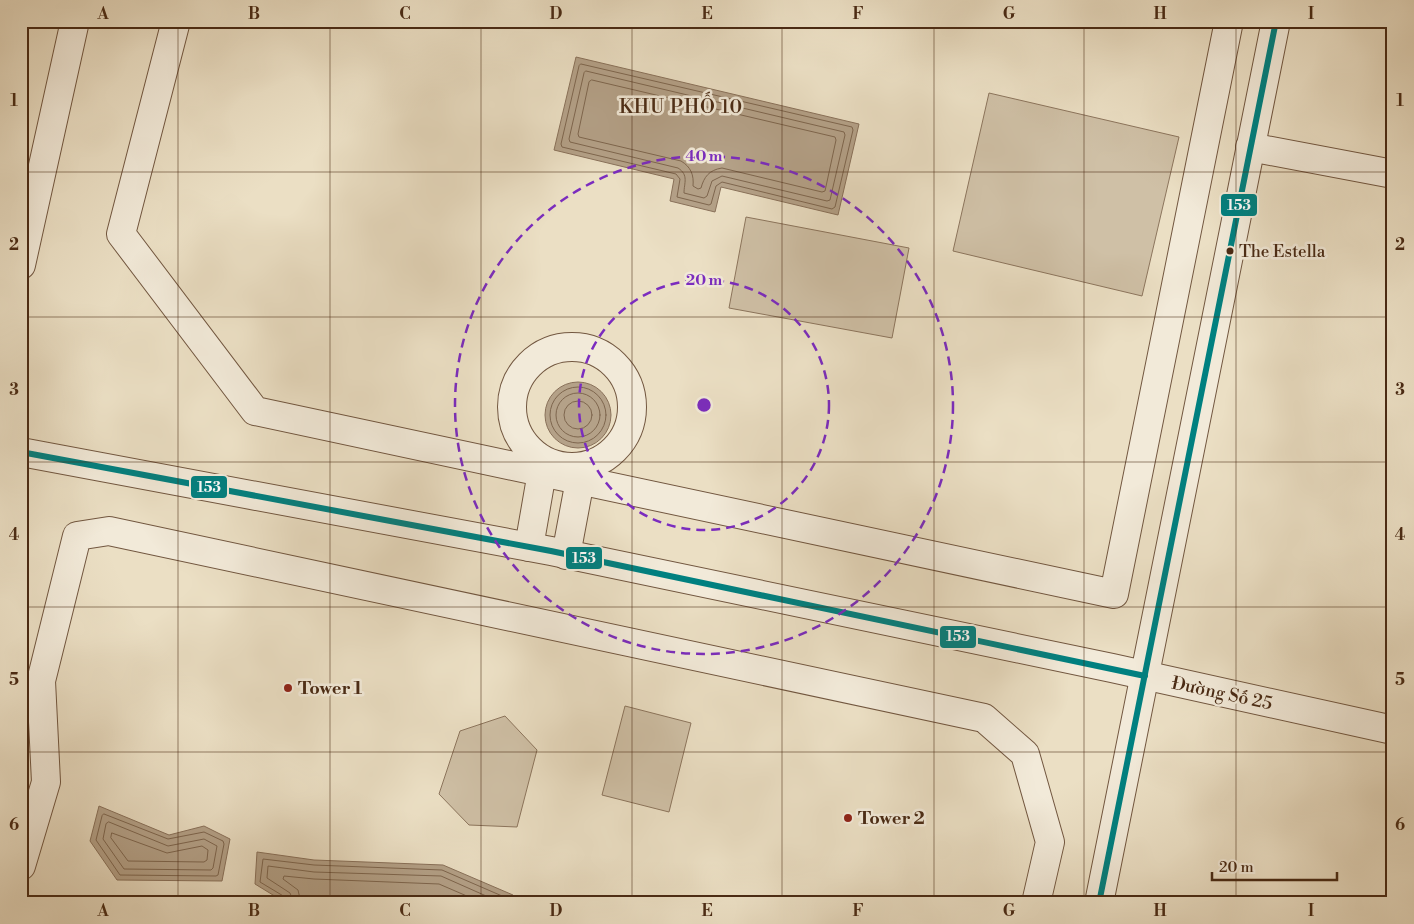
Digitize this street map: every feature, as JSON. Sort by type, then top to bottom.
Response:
[{"type":"street","points":[[21,265],[75,21]]},
{"type":"street","points":[[176,21],[121,234],[255,411],[561,473],[1114,594],[1229,21]]},
{"type":"street","points":[[1099,903],[1276,21]]},
{"type":"street","points":[[1250,147],[1393,174]]},
{"type":"street","points":[[529,547],[561,473],[600,460],[617,448],[628,430],[632,411],[630,390],[621,372],[606,358],[588,349],[567,347],[547,352],[531,363],[518,379],[512,398],[513,419],[520,438],[534,453],[561,473],[566,555]]},
{"type":"street","name":"Đường Số 25","points":[[21,452],[529,547],[1146,676],[1393,730]]},
{"type":"street","points":[[21,866],[30,805],[46,782],[41,681],[77,536],[109,531],[984,718],[1025,754],[1050,842],[1036,903]]},
{"type":"shaded area","points":[[989,93],[1179,137],[1142,296],[953,251]]},
{"type":"shaded area","points":[[746,217],[909,248],[892,338],[729,308]]},
{"type":"shaded area","points":[[625,706],[691,723],[669,812],[602,795]]},
{"type":"shaded area","points":[[505,716],[537,750],[517,827],[469,825],[439,794],[460,731]]},
{"type":"water","points":[[576,57],[859,124],[838,215],[721,187],[715,212],[670,201],[674,179],[554,150]]},
{"type":"water","points":[[578,382],[591,385],[601,392],[608,402],[611,415],[608,428],[601,438],[591,445],[578,448],[565,445],[555,438],[548,428],[545,415],[548,402],[555,392],[565,385]]},
{"type":"water","points":[[99,806],[169,835],[204,826],[230,839],[222,881],[117,880],[90,841]]},
{"type":"water","points":[[257,852],[314,860],[443,865],[513,895],[517,903],[286,903],[255,884]]},
{"type":"transit line","name":"153","points":[[1099,903],[1276,21]]},
{"type":"transit line","name":"153","points":[[21,452],[551,551],[1145,676]]},
{"type":"place","name":"The Estella","points":[[1230,251]]},
{"type":"place","name":"Tower 1","points":[[288,688]]},
{"type":"place","name":"Tower 2","points":[[848,818]]},
{"type":"district","name":"KHU PHỐ 10","points":[[681,106]]}]
